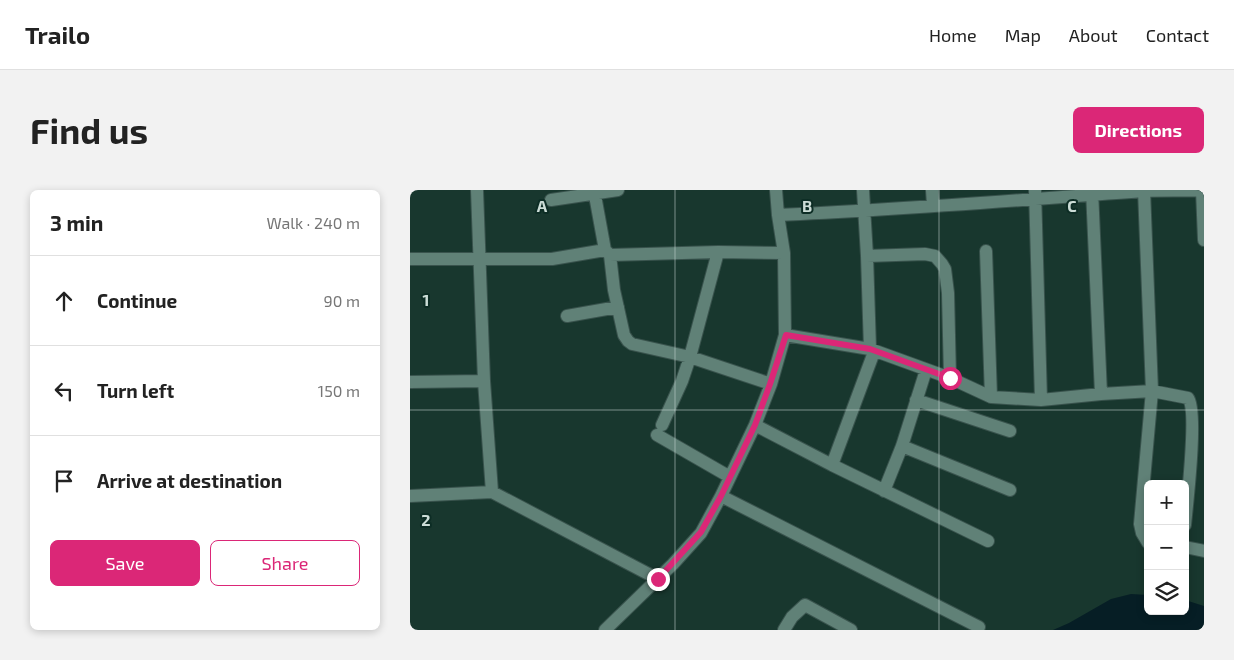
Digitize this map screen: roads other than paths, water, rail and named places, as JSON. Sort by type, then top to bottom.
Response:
[{"type":"street","points":[[478,190],[484,381],[492,492]]},
{"type":"street","points":[[551,200],[594,192],[618,190]]},
{"type":"street","points":[[605,630],[658,579],[701,532],[721,496],[755,425],[786,335],[784,253],[776,190]]},
{"type":"street","points":[[832,466],[872,350],[863,190]]},
{"type":"street","points":[[932,190],[933,205]]},
{"type":"street","points":[[778,215],[864,212],[1035,195],[1199,190],[1204,240]]},
{"type":"street","points":[[1144,191],[1152,392],[1140,524],[1144,536]]},
{"type":"street","points":[[594,192],[624,334],[628,341],[632,344],[690,357],[770,384]]},
{"type":"street","points":[[1092,193],[1101,394]]},
{"type":"street","points":[[1035,195],[1041,400]]},
{"type":"street","points":[[986,251],[991,397]]},
{"type":"street","points":[[718,252],[690,357],[682,381],[659,430],[730,477]]},
{"type":"street","points":[[410,259],[552,258],[607,253],[784,253]]},
{"type":"street","points":[[867,256],[925,254],[935,256],[942,264],[945,269],[948,293],[950,378]]},
{"type":"street","points":[[567,316],[618,307]]},
{"type":"street","points":[[786,335],[872,350],[950,378],[991,397],[1041,400],[1101,394],[1152,392],[1188,398],[1192,402],[1198,424],[1189,494]]},
{"type":"street","points":[[884,491],[902,446],[926,370]]},
{"type":"street","points":[[410,382],[484,381]]},
{"type":"street","points":[[916,400],[1010,431]]},
{"type":"street","points":[[755,425],[832,466],[988,542]]},
{"type":"street","points":[[902,446],[1010,490]]},
{"type":"street","points":[[410,496],[492,492],[658,579]]},
{"type":"street","points":[[721,496],[979,628]]},
{"type":"street","points":[[1189,549],[1204,551]]},
{"type":"street","points":[[784,630],[792,617],[805,605],[851,630]]},
{"type":"water","points":[[1131,594],[1144,595],[1144,615],[1189,615],[1189,601],[1204,606],[1204,630],[1053,630],[1111,599]]}]
